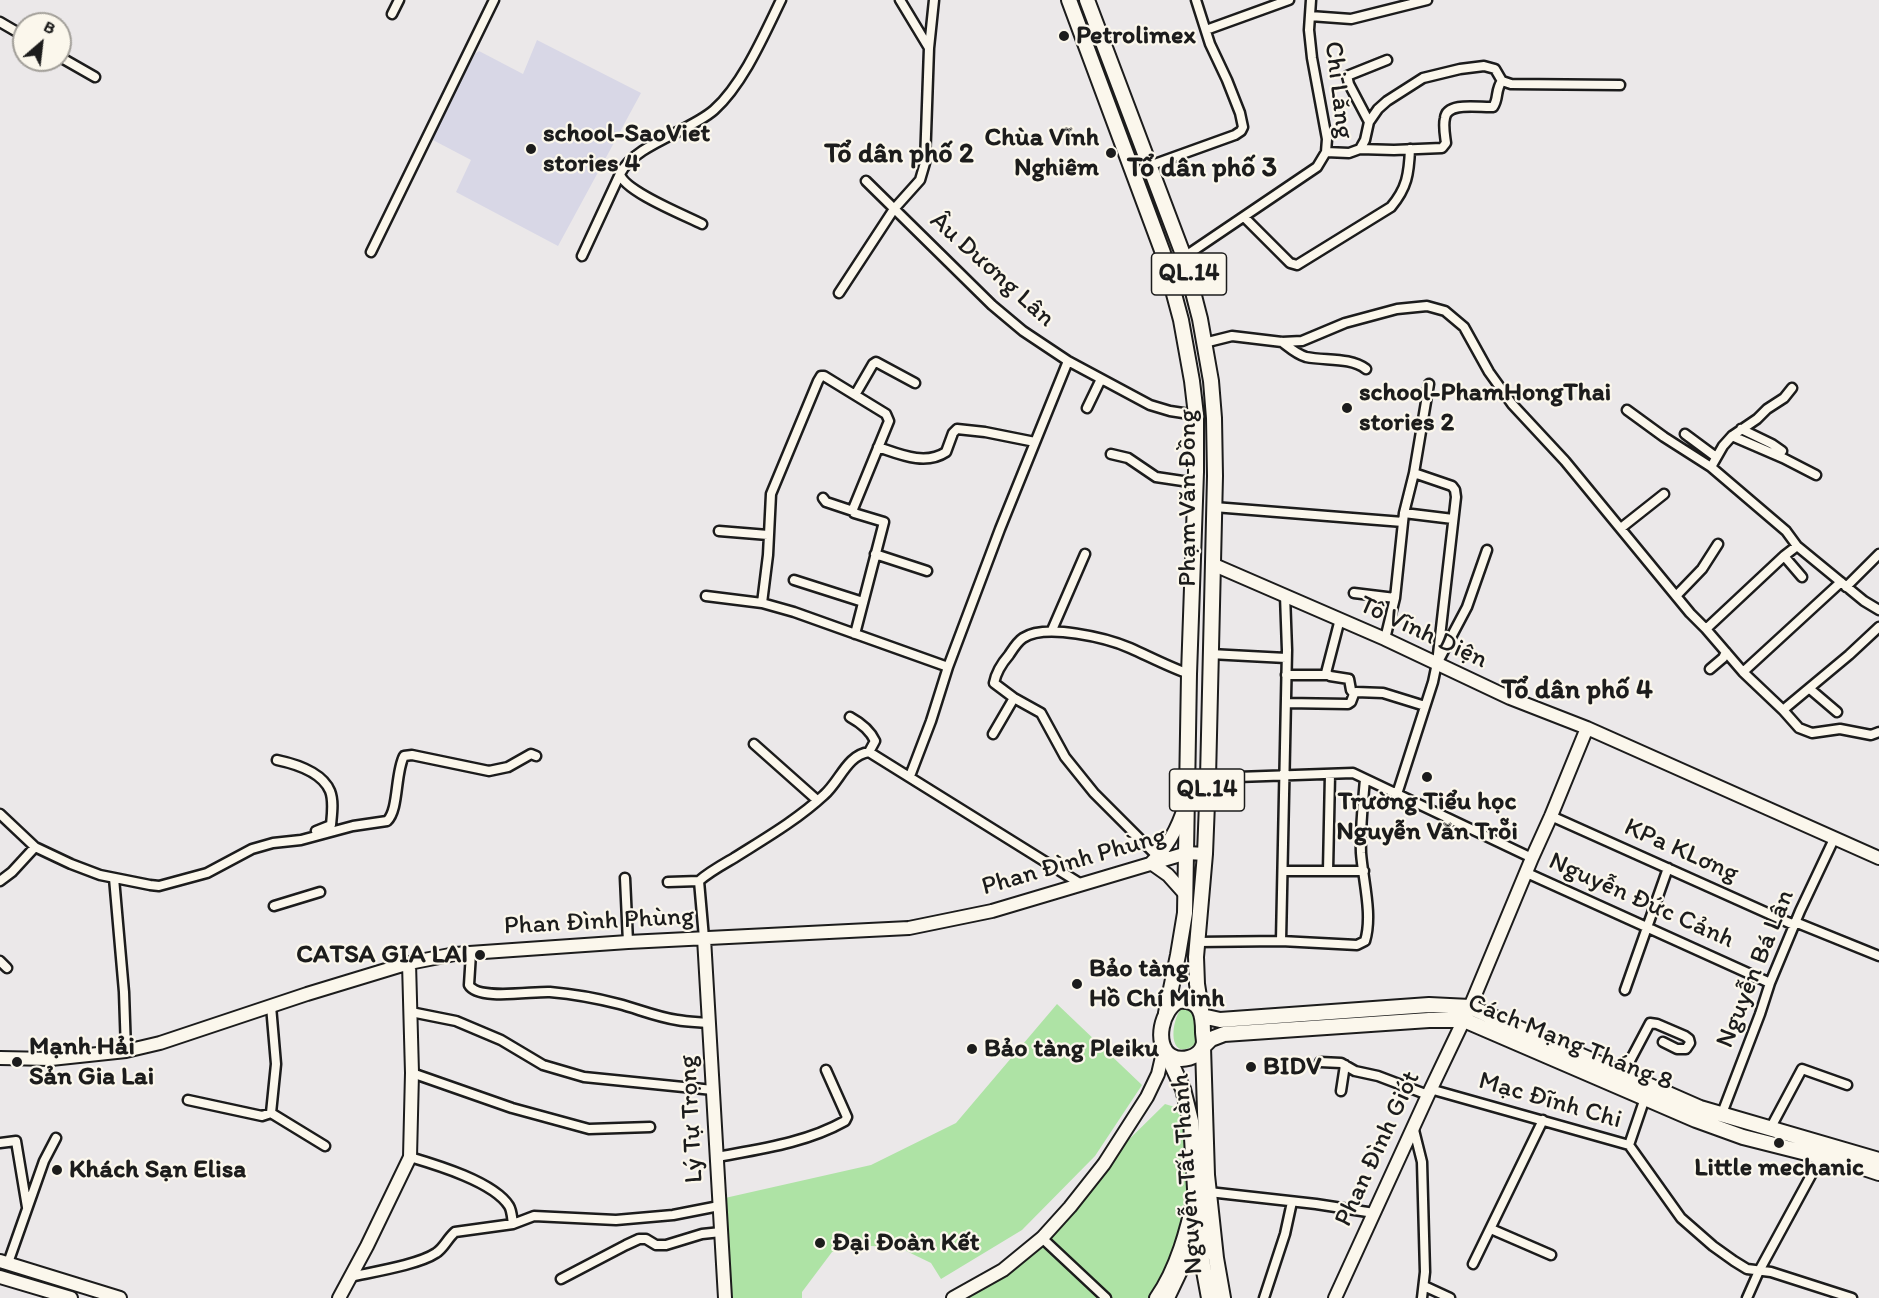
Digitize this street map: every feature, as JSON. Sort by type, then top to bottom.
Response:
[{"type":"main road","name":"Phạm Văn Đồng","points":[[1069,0],[1163,253],[1181,320],[1196,415],[1185,914],[1166,1013]]},
{"type":"main road","name":"Phạm Văn Đồng","points":[[1087,0],[1184,257],[1211,381],[1214,418],[1214,507],[1208,778],[1205,854],[1197,942],[1197,984],[1202,1016]]},
{"type":"main road","points":[[1078,24],[1094,20]]},
{"type":"main road","points":[[1193,563],[1212,564]]},
{"type":"main road","points":[[1185,1001],[1196,1005],[1202,1016],[1203,1047],[1194,1056],[1181,1060],[1168,1054],[1164,1048],[1162,1034],[1166,1013],[1174,1003],[1185,1001]]},
{"type":"main road","name":"Cách Mạng Tháng 8","points":[[1202,1016],[1220,1020],[1429,1005],[1470,1007],[1700,1108],[1719,1122],[1770,1129],[1879,1173]]},
{"type":"main road","name":"Cách Mạng Tháng 8","points":[[1203,1047],[1211,1039],[1224,1034],[1429,1020],[1464,1020],[1645,1098],[1719,1122],[1771,1145],[1879,1160]]},
{"type":"main road","name":"Nguyễn Tất Thành","points":[[1203,1047],[1206,1153],[1201,1229],[1209,1298]]},
{"type":"main road","name":"Nguyễn Tất Thành","points":[[1164,1048],[1188,1104],[1223,1298]]},
{"type":"main road","points":[[1201,1229],[1205,1195]]},
{"type":"street","points":[[392,14],[399,0]]},
{"type":"street","points":[[371,252],[494,0]]},
{"type":"street","points":[[582,256],[626,164],[638,154],[714,110],[740,78],[761,42],[781,0]]},
{"type":"street","points":[[900,0],[929,48]]},
{"type":"street","name":"Âu Dương Lân","points":[[894,209],[920,180],[925,163],[929,48],[934,0]]},
{"type":"street","points":[[1149,166],[1234,135],[1243,127],[1236,102],[1196,0]]},
{"type":"street","points":[[1206,30],[1276,2],[1289,0]]},
{"type":"street","name":"Chi Lăng","points":[[1184,257],[1317,166],[1326,152],[1327,139],[1309,30],[1311,0]]},
{"type":"street","points":[[1310,16],[1351,19],[1427,0]]},
{"type":"street","points":[[1369,122],[1347,76],[1386,60]]},
{"type":"street","points":[[72,64],[95,77]]},
{"type":"street","points":[[1360,149],[1365,140],[1369,122],[1378,109],[1417,80],[1428,76],[1460,69],[1490,67],[1497,70],[1502,81],[1511,84],[1620,85]]},
{"type":"street","points":[[1326,152],[1349,153],[1360,149],[1444,147],[1446,143],[1444,117],[1448,111],[1465,107],[1493,107],[1497,89],[1502,81]]},
{"type":"street","points":[[1244,217],[1290,263],[1297,265],[1391,207],[1402,195],[1405,186],[1409,170],[1410,149]]},
{"type":"street","points":[[620,174],[626,184],[638,193],[702,224]]},
{"type":"street","name":"Âu Dương Lân","points":[[866,181],[992,305],[1023,331],[1068,361],[1150,405],[1196,415]]},
{"type":"street","points":[[839,293],[894,209]]},
{"type":"street","points":[[1204,343],[1232,336],[1282,342],[1310,339],[1345,323],[1397,309],[1427,306],[1445,311],[1464,327],[1489,372],[1512,404],[1565,460],[1676,596],[1743,672],[1799,728],[1812,733],[1840,729],[1871,735],[1879,732]]},
{"type":"street","points":[[1282,342],[1294,352],[1306,357],[1356,363],[1366,369]]},
{"type":"street","points":[[910,776],[948,667],[1068,361]]},
{"type":"street","points":[[855,395],[873,363],[876,362],[915,383]]},
{"type":"street","points":[[762,603],[768,555],[771,494],[796,428],[821,376],[855,395],[888,417],[889,421],[853,511]]},
{"type":"street","points":[[1087,408],[1101,379]]},
{"type":"street","points":[[1385,639],[1395,598],[1404,518],[1429,384]]},
{"type":"street","points":[[1711,467],[1732,436],[1785,398],[1792,388]]},
{"type":"street","points":[[1627,410],[1711,467],[1786,531],[1797,546],[1864,601],[1879,610]]},
{"type":"street","points":[[878,447],[918,459],[932,458],[946,452],[957,429],[1035,442]]},
{"type":"street","points":[[1741,429],[1782,451]]},
{"type":"street","points":[[1685,434],[1716,457]]},
{"type":"street","points":[[1732,436],[1816,475]]},
{"type":"street","points":[[1111,454],[1128,458],[1156,477],[1196,483]]},
{"type":"street","points":[[1397,794],[1437,663],[1456,497],[1452,486],[1414,473]]},
{"type":"street","points":[[1621,528],[1664,494]]},
{"type":"street","points":[[823,498],[826,502],[884,522],[855,634]]},
{"type":"street","points":[[1214,507],[1453,519]]},
{"type":"street","points":[[719,531],[768,535]]},
{"type":"street","points":[[1676,596],[1708,561],[1718,544]]},
{"type":"street","points":[[1706,629],[1797,546]]},
{"type":"street","points":[[1437,663],[1467,607],[1487,550]]},
{"type":"street","points":[[1700,553],[1708,561]]},
{"type":"street","points":[[874,554],[927,571]]},
{"type":"street","points":[[1052,630],[1085,554]]},
{"type":"street","points":[[1743,672],[1879,554]]},
{"type":"street","points":[[1784,556],[1803,577]]},
{"type":"street","name":"Tô Vĩnh Diện","points":[[1212,564],[1385,639],[1510,698],[1587,728],[1879,858]]},
{"type":"street","points":[[794,580],[863,602]]},
{"type":"street","points":[[1354,592],[1395,598]]},
{"type":"street","points":[[1281,941],[1286,703],[1285,595]]},
{"type":"street","points":[[706,596],[762,603],[794,612],[948,667]]},
{"type":"street","points":[[1327,675],[1326,671],[1340,619]]},
{"type":"street","points":[[1783,710],[1850,655],[1879,627]]},
{"type":"street","points":[[1185,894],[1157,860],[1094,793],[1065,757],[1041,713],[1014,698],[994,683],[1003,663],[1024,637],[1052,630],[1079,634],[1128,647],[1189,675]]},
{"type":"street","points":[[1710,669],[1723,658],[1726,652]]},
{"type":"street","points":[[1210,654],[1286,657]]},
{"type":"street","points":[[1286,675],[1327,675],[1348,679],[1354,694]]},
{"type":"street","points":[[1809,689],[1837,712]]},
{"type":"street","points":[[1286,703],[1348,704],[1356,692],[1383,693],[1425,706]]},
{"type":"street","points":[[993,734],[1014,698]]},
{"type":"street","points":[[850,717],[858,721],[872,735],[875,741],[869,752]]},
{"type":"street","points":[[1470,1007],[1587,728]]},
{"type":"street","points":[[754,744],[817,800]]},
{"type":"street","points":[[668,882],[699,881],[782,827],[825,794],[854,758],[869,752],[1081,884]]},
{"type":"street","points":[[0,814],[35,847],[71,864],[114,878],[150,885],[165,885],[207,873],[252,849],[282,841],[301,840],[353,826],[387,821],[392,815],[399,771],[404,756],[412,755],[489,771],[504,769],[531,754],[536,756]]},
{"type":"street","points":[[277,760],[298,766],[319,777],[327,785],[332,801],[330,826],[282,841]]},
{"type":"street","name":"Nguyễn Đức Cảnh","points":[[1208,778],[1353,773],[1532,858]]},
{"type":"street","points":[[1328,871],[1330,774]]},
{"type":"street","points":[[1197,942],[1281,941],[1362,944],[1367,935],[1361,842],[1365,779]]},
{"type":"street","points":[[1157,860],[1172,836],[1188,796]]},
{"type":"street","name":"KPa KLơng","points":[[1551,816],[1795,923],[1879,956]]},
{"type":"street","points":[[1157,860],[1181,841],[1187,830]]},
{"type":"street","name":"Nguyễn Bá Lân","points":[[1719,1122],[1770,983],[1834,839]]},
{"type":"street","points":[[0,881],[12,872],[35,847]]},
{"type":"street","name":"Phan Đình Phùng","points":[[0,1058],[51,1059],[126,1051],[160,1043],[409,963],[455,954],[628,942],[909,928],[992,911],[1157,860],[1187,853],[1205,854]]},
{"type":"street","points":[[1625,990],[1668,868]]},
{"type":"street","points":[[1283,871],[1364,871]]},
{"type":"street","name":"Nguyễn Đức Cảnh","points":[[1527,873],[1770,983]]},
{"type":"street","points":[[114,878],[124,992],[126,1051]]},
{"type":"street","points":[[625,878],[628,942]]},
{"type":"street","points":[[699,881],[704,939]]},
{"type":"street","points":[[274,906],[320,892]]},
{"type":"street","name":"Lý Tự Trọng","points":[[704,939],[725,1298]]},
{"type":"street","points":[[471,953],[470,985],[474,991],[485,994],[563,993],[616,1003],[676,1020],[709,1023]]},
{"type":"street","points":[[339,1298],[410,1157],[412,1073],[409,963]]},
{"type":"street","points":[[271,1006],[276,1064],[271,1113]]},
{"type":"street","name":"Phan Đình Giót","points":[[1335,1298],[1470,1007]]},
{"type":"street","points":[[411,1012],[456,1021],[501,1040],[543,1065],[584,1077],[713,1090]]},
{"type":"street","points":[[1623,1074],[1650,1023],[1685,1036],[1690,1042],[1686,1049],[1681,1050],[1663,1042]]},
{"type":"street","points":[[953,1298],[1003,1270],[1042,1238],[1094,1178],[1151,1089],[1158,1074],[1164,1048]]},
{"type":"street","name":"Mạc Đĩnh Chi","points":[[1320,1062],[1338,1062],[1355,1071],[1429,1092],[1629,1144],[1681,1218],[1734,1261],[1747,1269],[1771,1272],[1852,1298]]},
{"type":"street","points":[[1341,1091],[1345,1065]]},
{"type":"street","points":[[1770,1129],[1802,1069],[1846,1085]]},
{"type":"street","points":[[717,1157],[777,1147],[834,1128],[845,1121],[846,1117],[826,1070]]},
{"type":"street","points":[[412,1073],[512,1108],[589,1129],[650,1127]]},
{"type":"street","points":[[1629,1144],[1645,1098]]},
{"type":"street","points":[[188,1100],[262,1116],[271,1113],[325,1146]]},
{"type":"street","points":[[1473,1264],[1543,1120]]},
{"type":"street","points":[[1413,1126],[1422,1162],[1425,1272],[1422,1298]]},
{"type":"street","points":[[56,1138],[49,1149],[28,1209],[4,1262],[120,1298]]},
{"type":"street","points":[[0,1143],[16,1141],[28,1209]]},
{"type":"street","points":[[1747,1298],[1759,1271],[1825,1151]]},
{"type":"street","points":[[410,1157],[449,1169],[494,1191],[511,1209],[513,1224]]},
{"type":"street","points":[[1156,1298],[1168,1278],[1205,1195],[1292,1202],[1374,1213]]},
{"type":"street","points":[[1264,1298],[1285,1234],[1292,1202]]},
{"type":"street","points":[[350,1277],[430,1256],[443,1248],[455,1233],[513,1224],[534,1216],[616,1220],[673,1215],[719,1206]]},
{"type":"street","points":[[1168,1298],[1201,1229]]},
{"type":"street","points":[[1491,1229],[1551,1255]]},
{"type":"street","points":[[561,1280],[639,1239],[646,1239],[652,1244],[666,1245],[702,1234],[721,1232]]},
{"type":"street","points":[[1042,1238],[1106,1298]]},
{"type":"street","points":[[0,1276],[71,1298]]},
{"type":"street","points":[[1424,1286],[1450,1298]]},
{"type":"shaded area","name":"school-SaoViet stories 4","points":[[537,40],[641,93],[558,246],[456,192],[471,160],[431,139],[475,54],[479,51],[523,74]]},
{"type":"green space","points":[[1057,1004],[1142,1085],[1095,1156],[1022,1230],[941,1279],[931,1263],[898,1247],[871,1246],[832,1252],[802,1292],[802,1298],[731,1298],[725,1198],[871,1165],[956,1123]]},
{"type":"green space","points":[[1183,1007],[1190,1007],[1195,1011],[1198,1033],[1195,1044],[1183,1049],[1178,1048],[1175,1043],[1174,1027]]},
{"type":"green space","points":[[1165,1104],[1178,1108],[1188,1120],[1190,1172],[1183,1216],[1175,1244],[1151,1298],[963,1298],[1042,1238],[1104,1164]]},
{"type":"place","name":"Petrolimex","points":[[1064,36]]},
{"type":"place","name":"school-SaoViet stories 4","points":[[531,149]]},
{"type":"place","name":"Chùa Vĩnh Nghiêm","points":[[1111,153]]},
{"type":"place","name":"school-PhamHongThai stories 2","points":[[1347,408]]},
{"type":"place","name":"Trường Tiểu học Nguyễn Văn Trỗi","points":[[1427,777]]},
{"type":"place","name":"CATSA GIA LAI","points":[[480,955]]},
{"type":"place","name":"Bảo tàng Hồ Chí Minh","points":[[1077,984]]},
{"type":"place","name":"Bảo tàng Pleiku","points":[[972,1049]]},
{"type":"place","name":"Mạnh Hải Sản Gia Lai","points":[[17,1062]]},
{"type":"place","name":"BIDV","points":[[1251,1067]]},
{"type":"place","name":"Little mechanic","points":[[1779,1143]]},
{"type":"place","name":"Khách Sạn Elisa","points":[[57,1170]]},
{"type":"place","name":"Đại Đoàn Kết","points":[[820,1243]]},
{"type":"district","name":"Tổ dân phố 2","points":[[899,155]]},
{"type":"district","name":"Tổ dân phố 3","points":[[1202,169]]},
{"type":"district","name":"Tổ dân phố 4","points":[[1577,691]]}]
